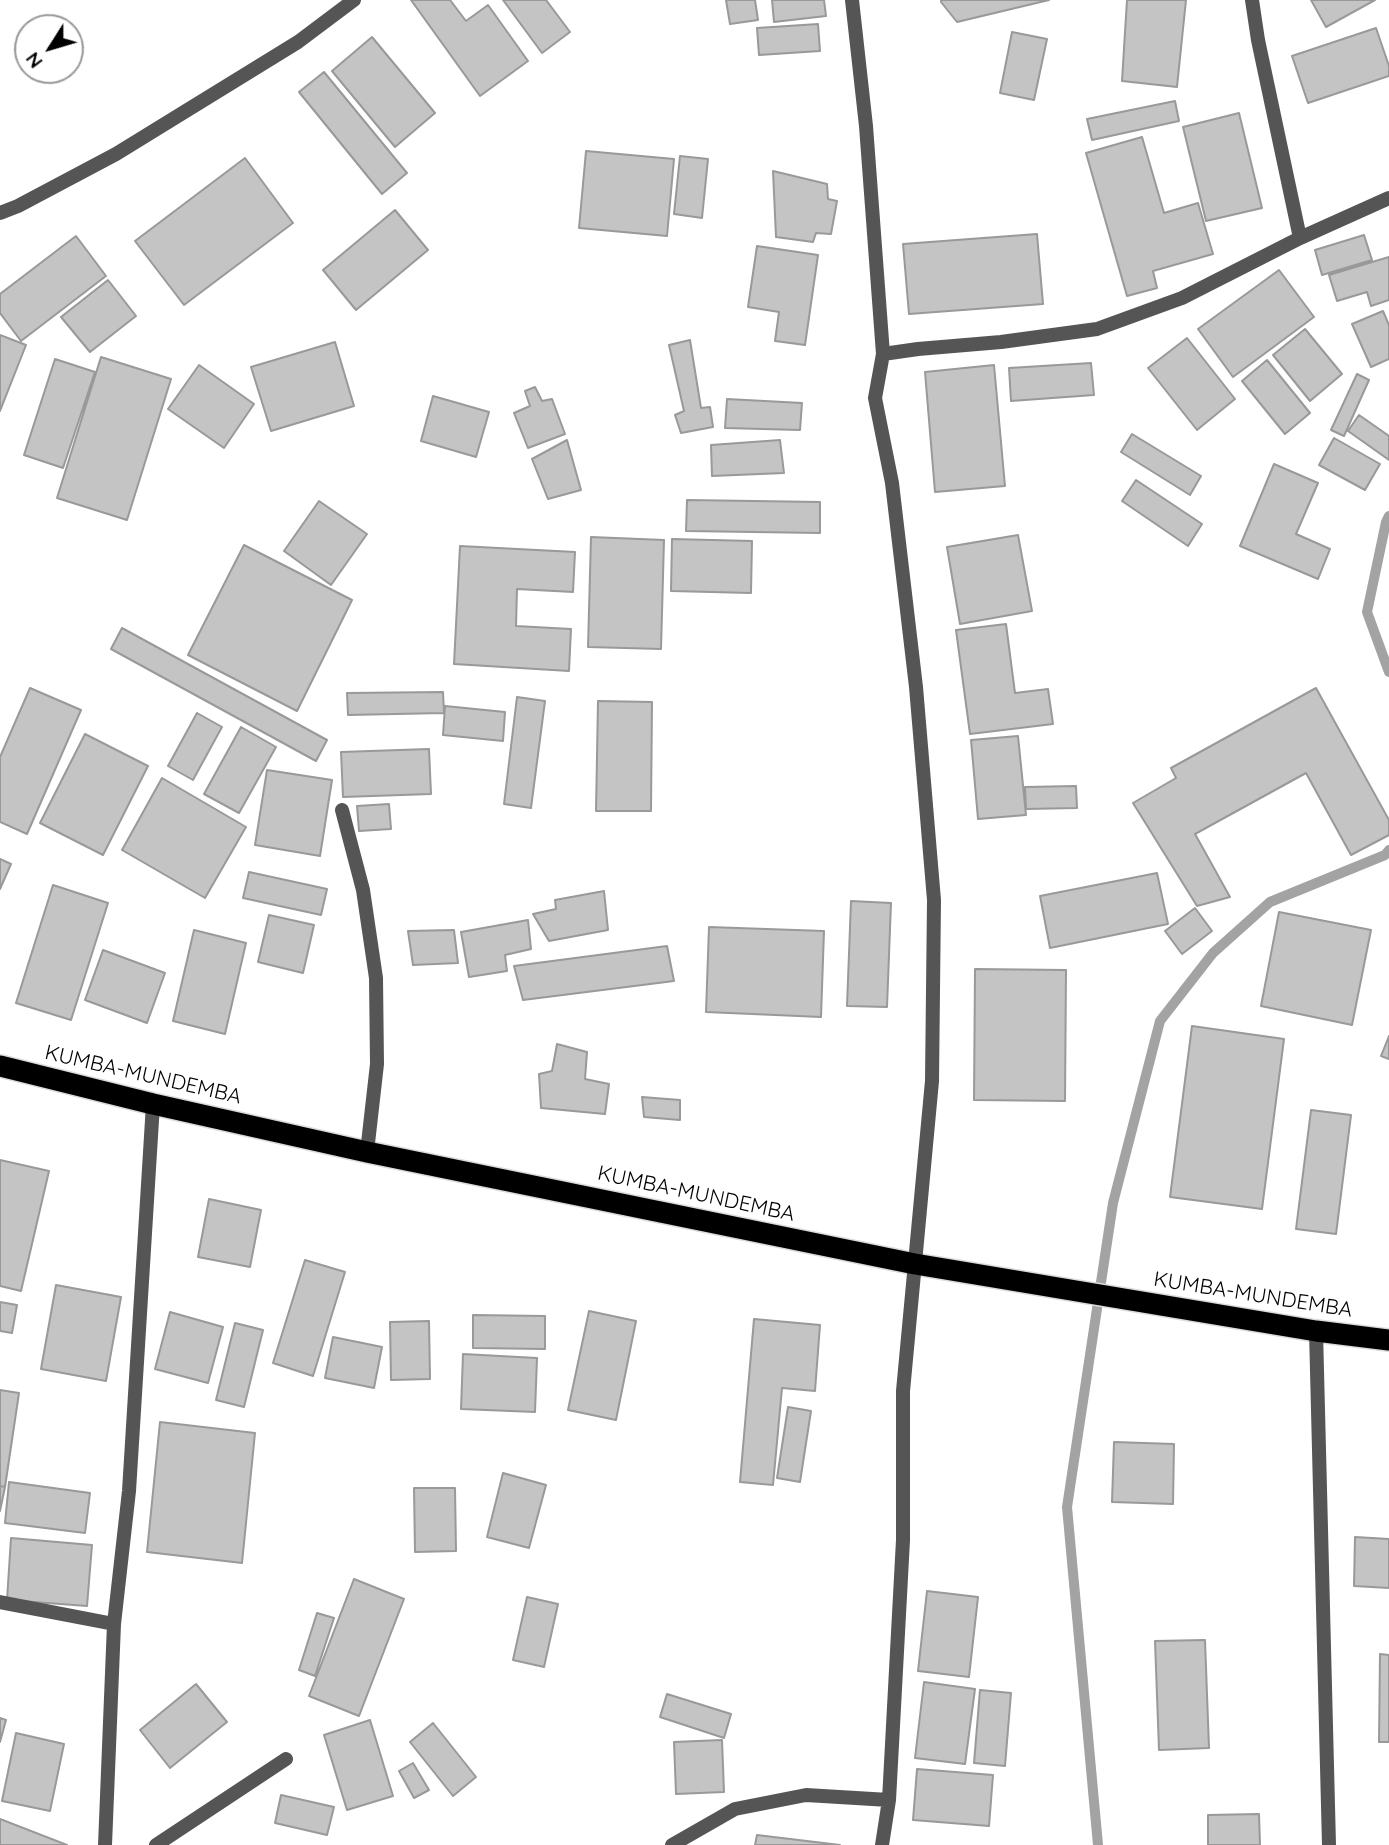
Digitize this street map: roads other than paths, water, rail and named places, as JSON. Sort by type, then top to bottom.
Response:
[{"type":"highway","name":"KUMBA-MUNDEMBA","points":[[0,1066],[367,1152],[915,1264],[1316,1331],[1389,1340]]},
{"type":"street","points":[[0,213],[116,154],[298,41],[354,0]]},
{"type":"street","points":[[852,0],[866,126],[883,354],[875,398],[892,483],[916,687],[934,900],[932,1081],[903,1391],[903,1540],[889,1800],[882,1845]]},
{"type":"street","points":[[1252,0],[1300,238]]},
{"type":"street","points":[[883,354],[1097,329],[1182,298],[1300,238],[1389,198]]},
{"type":"street","points":[[342,810],[363,890],[376,978],[377,1064],[367,1152]]},
{"type":"street","points":[[105,1845],[114,1624],[129,1491],[153,1104]]},
{"type":"street","points":[[1316,1331],[1329,1845]]},
{"type":"street","points":[[0,1602],[114,1624]]},
{"type":"street","points":[[156,1845],[286,1759]]},
{"type":"street","points":[[672,1845],[735,1809],[806,1795],[889,1800]]},
{"type":"waterway","points":[[1389,516],[1367,612],[1389,672]]},
{"type":"waterway","points":[[1098,1845],[1067,1507],[1113,1203],[1160,1021],[1213,953],[1270,902],[1385,855],[1389,850]]}]
